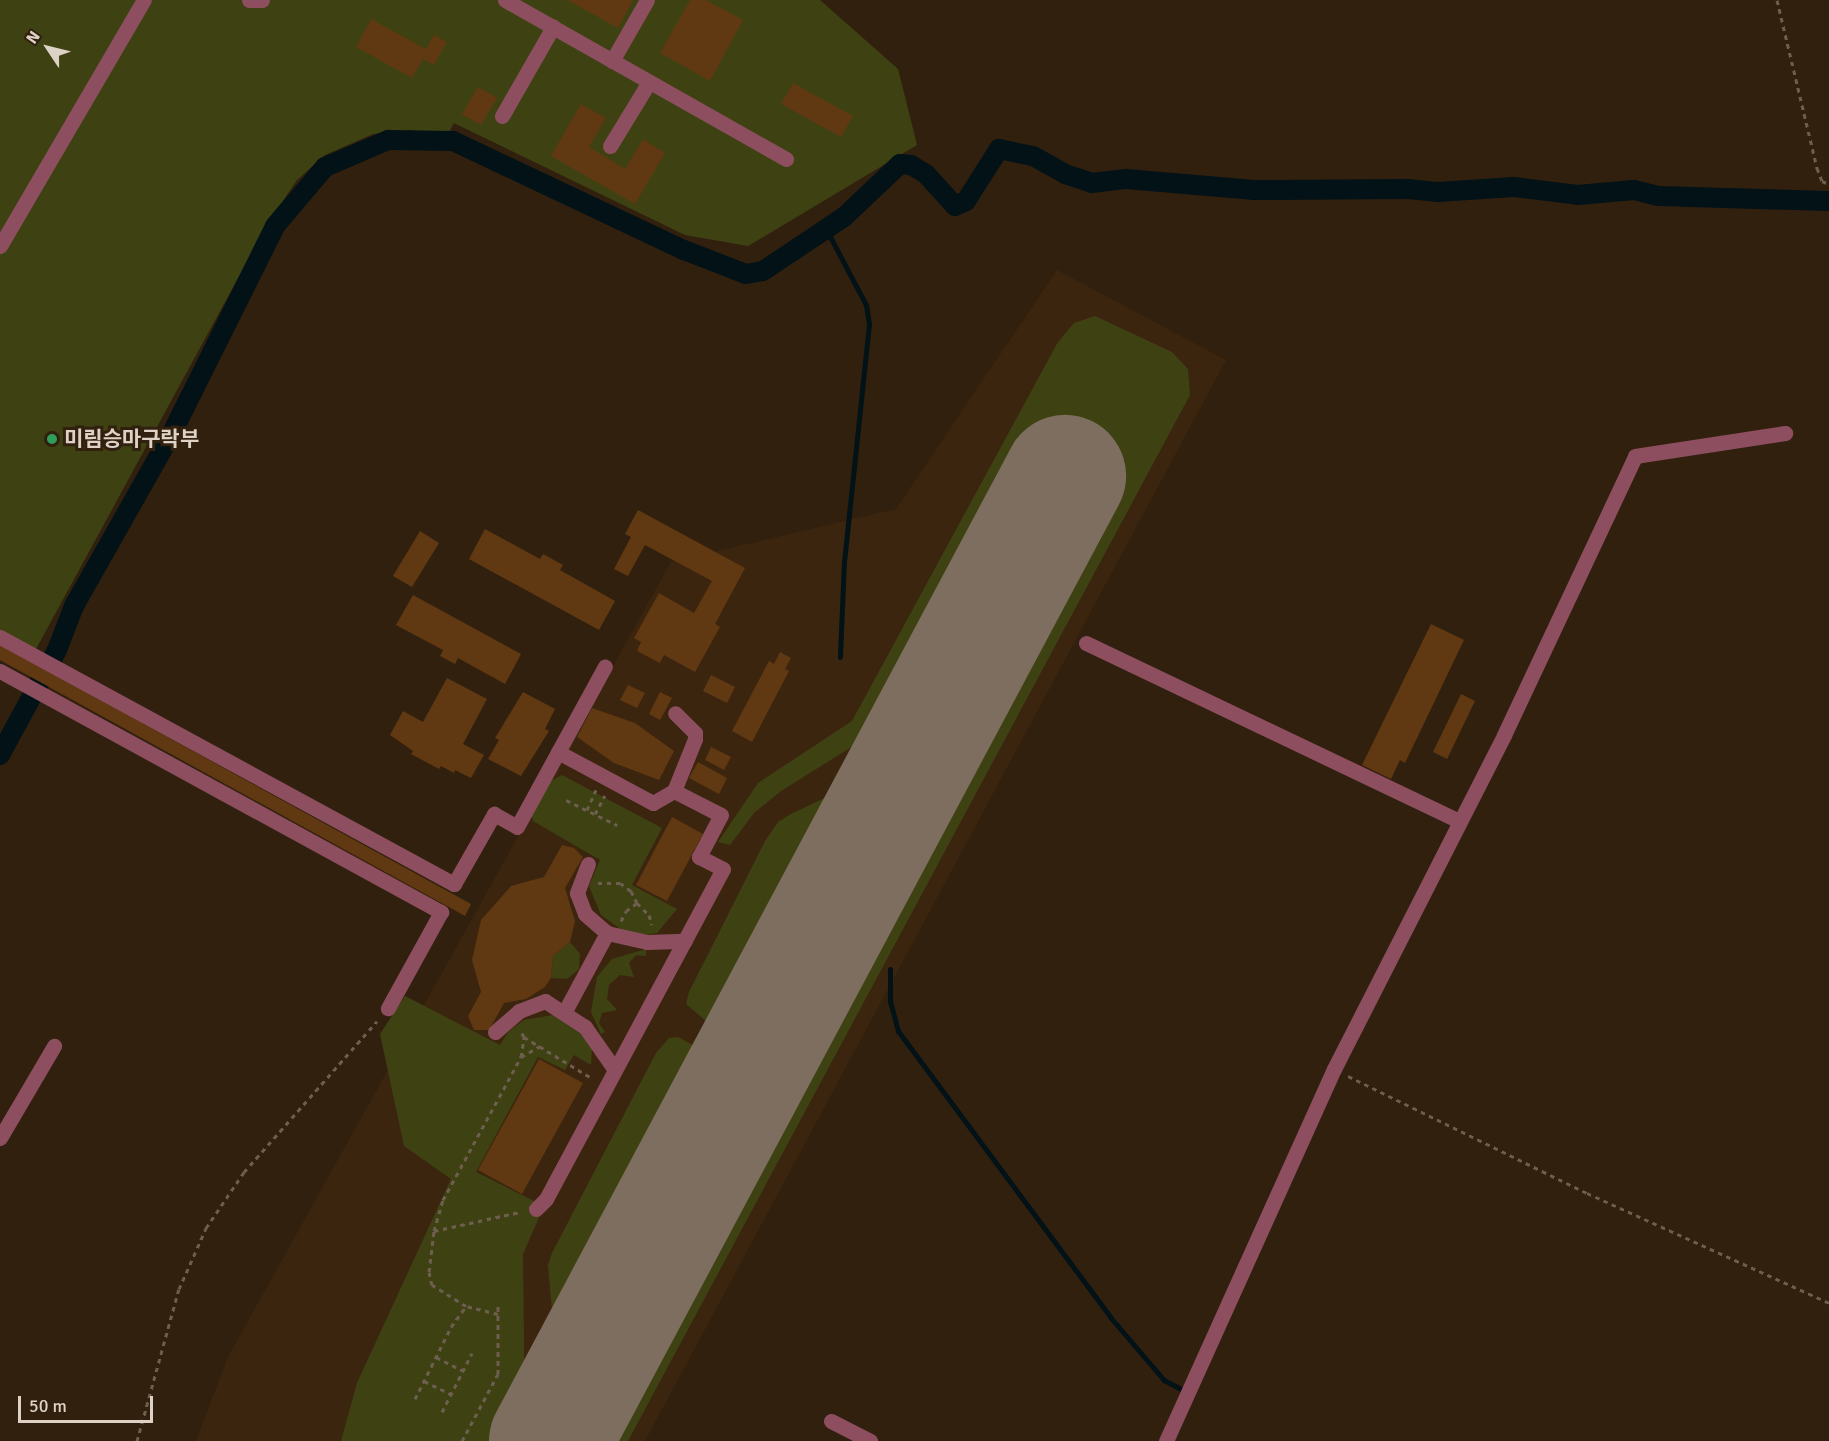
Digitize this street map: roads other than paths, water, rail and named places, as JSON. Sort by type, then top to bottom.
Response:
[{"type":"street","points":[[0,246],[144,0]]},
{"type":"street","points":[[249,0],[262,0]]},
{"type":"street","points":[[505,0],[522,4],[553,27],[786,159]]},
{"type":"street","points":[[612,61],[647,0]]},
{"type":"street","points":[[502,116],[553,27]]},
{"type":"street","points":[[610,146],[649,82]]},
{"type":"street","points":[[1166,1441],[1334,1069],[1460,821],[1635,456],[1785,433]]},
{"type":"street","points":[[0,637],[454,884],[494,814],[517,827],[604,666]]},
{"type":"street","points":[[1086,643],[1460,821]]},
{"type":"street","points":[[0,671],[441,912],[388,1008]]},
{"type":"street","points":[[558,753],[653,803],[674,790],[695,739],[695,733],[675,713]]},
{"type":"street","points":[[536,1209],[546,1199],[723,869],[699,857],[721,815],[674,790]]},
{"type":"street","points":[[588,864],[577,892],[585,914],[613,935],[652,942],[685,941]]},
{"type":"street","points":[[565,1011],[613,935]]},
{"type":"street","points":[[495,1032],[513,1016],[545,1001],[565,1011],[585,1027],[615,1070]]},
{"type":"street","points":[[0,1138],[54,1046]]},
{"type":"street","points":[[831,1421],[870,1441]]},
{"type":"waterway","points":[[0,755],[57,650],[74,606],[172,433],[275,226],[325,167],[388,140],[453,141],[684,250],[746,274],[763,271],[844,217],[900,164],[911,165],[926,174],[955,206],[966,201],[999,149],[1033,156],[1065,174],[1092,183],[1126,179],[1255,190],[1408,189],[1438,192],[1514,187],[1578,195],[1634,190],[1658,196],[1829,201]]},
{"type":"waterway","points":[[826,229],[866,305],[869,324],[844,560],[840,657]]},
{"type":"waterway","points":[[890,969],[890,1001],[898,1031],[1111,1318],[1164,1380],[1181,1389]]},
{"type":"place","name":"미림승마구락부","points":[[52,439]]}]
